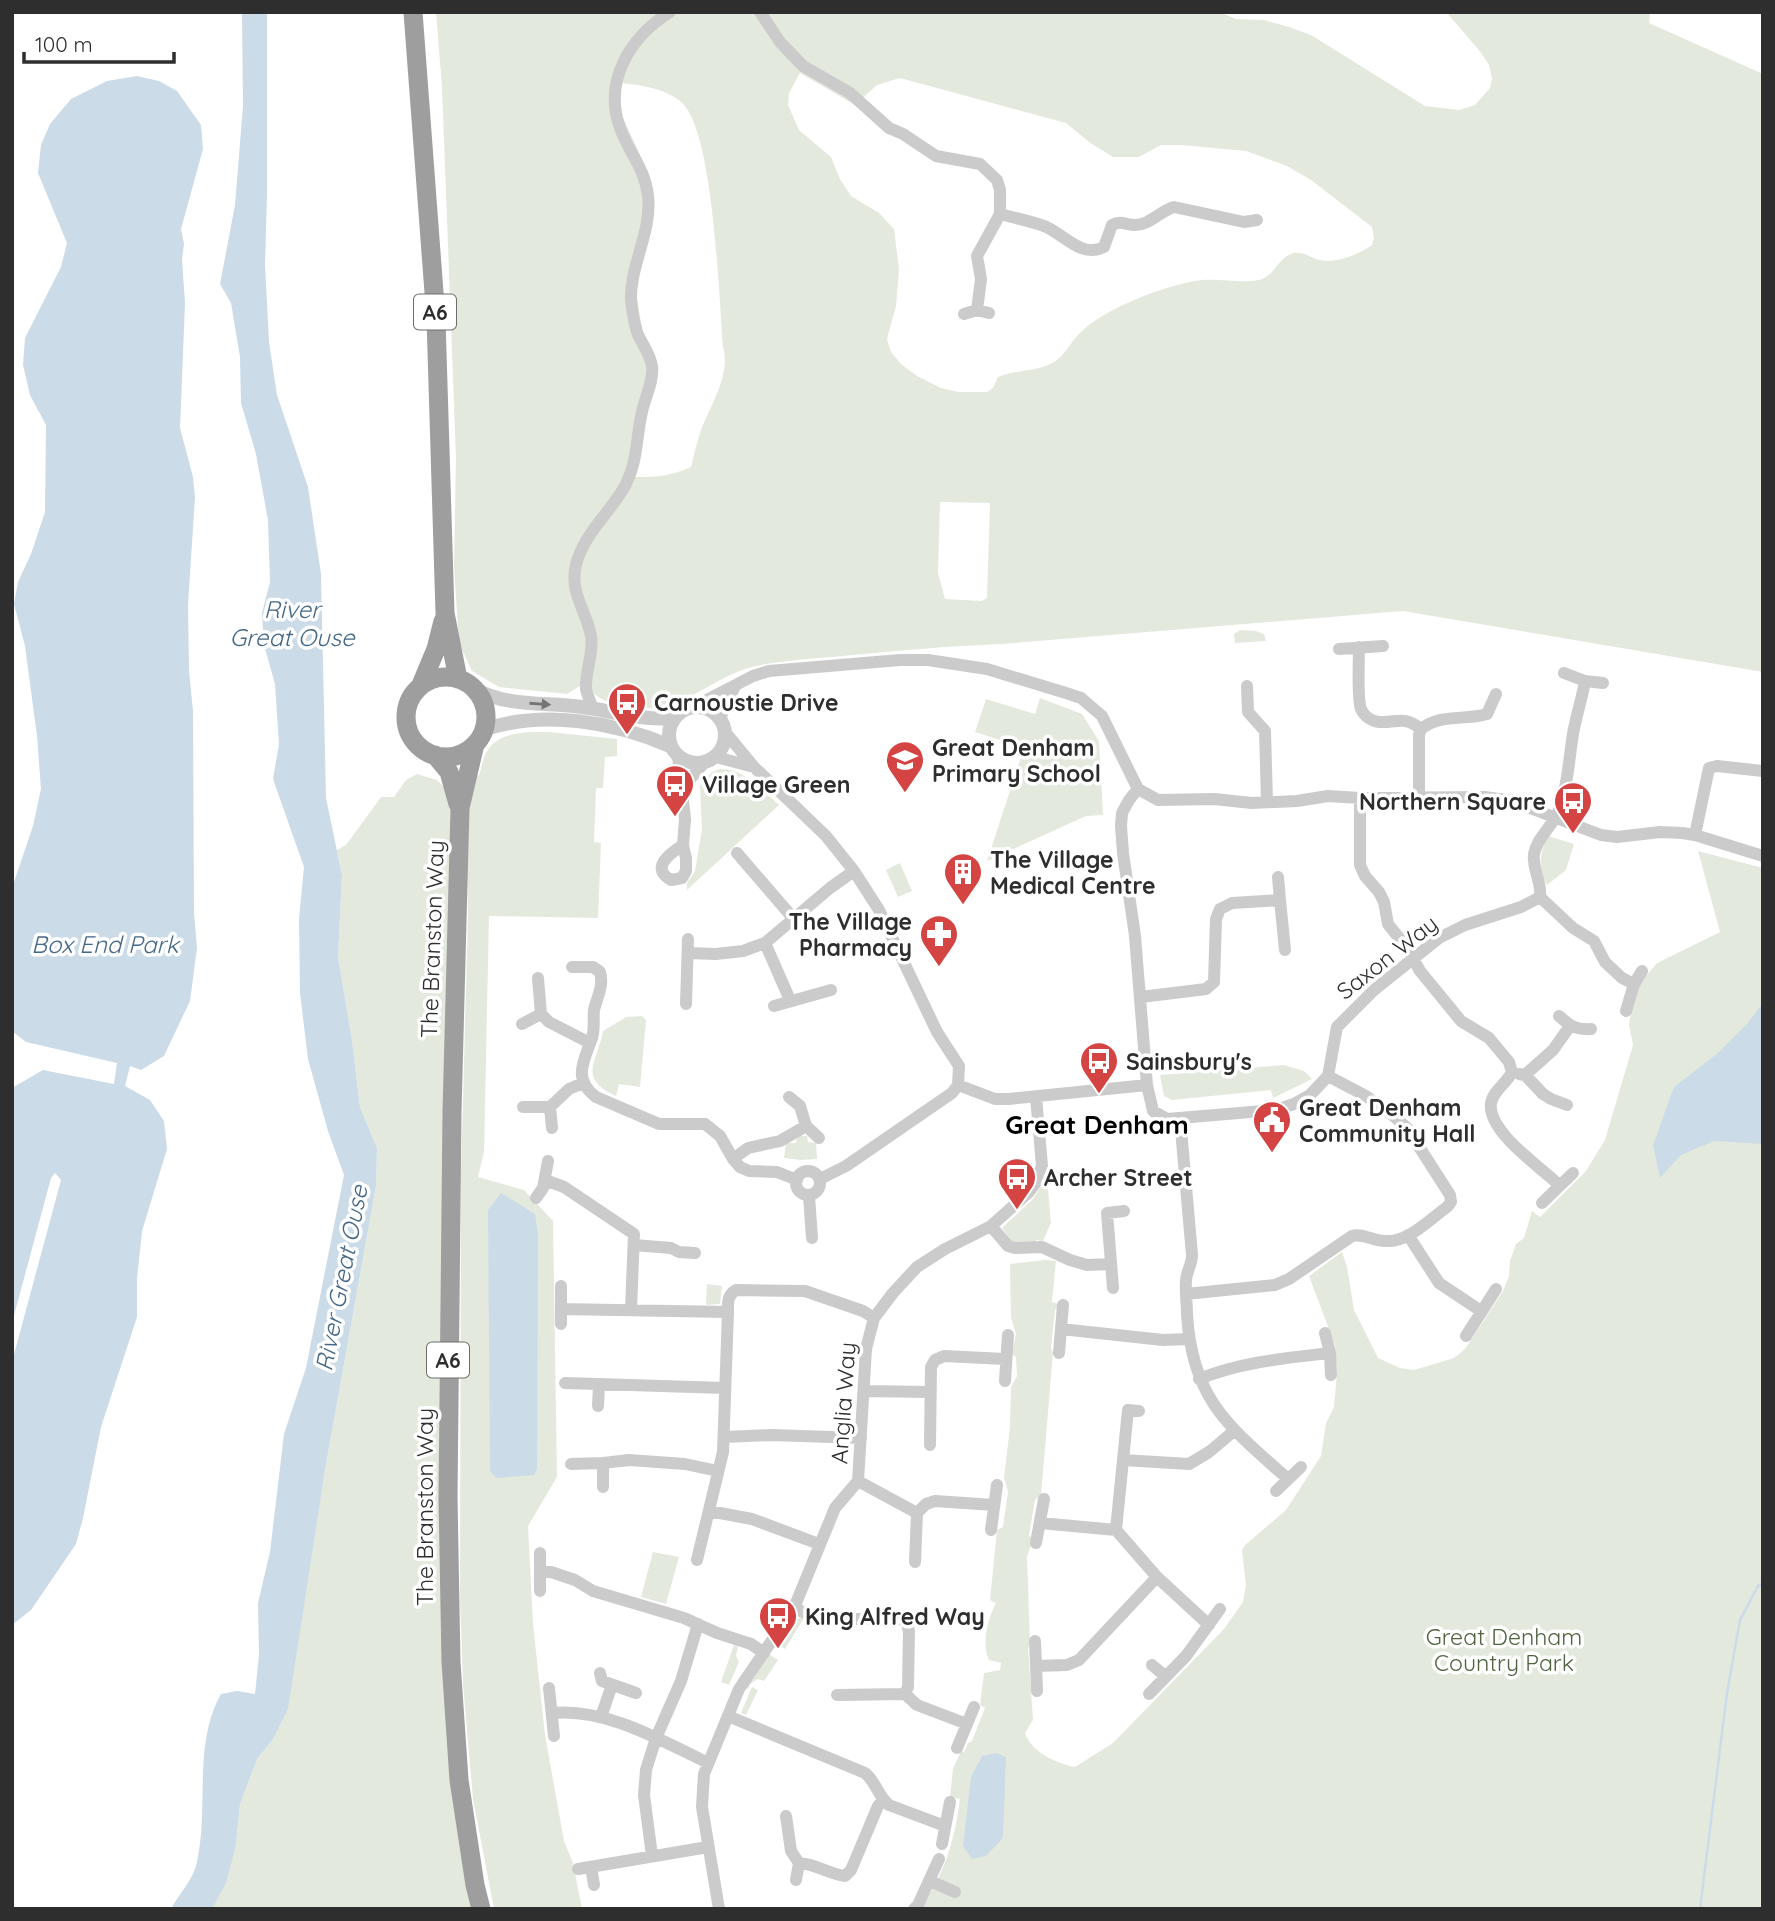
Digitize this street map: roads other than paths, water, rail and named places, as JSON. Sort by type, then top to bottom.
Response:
[{"type":"highway","name":"A6","points":[[413,12],[436,319],[445,613],[466,684]]},
{"type":"highway","name":"A6","points":[[421,685],[436,649],[445,613]]},
{"type":"highway","points":[[446,677],[466,684],[485,708],[479,737],[464,753],[449,757],[435,755],[423,750],[414,741],[408,730],[407,705],[421,685],[446,677]]},
{"type":"highway","name":"The Branston Way","points":[[479,737],[460,808],[448,1497],[450,1648],[459,1780],[481,1909]]},
{"type":"highway","name":"The Branston Way","points":[[435,755],[449,772],[460,808]]},
{"type":"street","points":[[593,709],[586,689],[591,636],[573,585],[576,565],[581,549],[625,487],[633,469],[641,413],[651,382],[652,366],[638,333],[631,299],[648,216],[649,198],[640,165],[620,131],[614,110],[614,96],[622,62],[646,31],[670,12]]},
{"type":"street","points":[[761,12],[780,42],[803,66],[856,97],[889,128],[936,156],[950,160],[968,160],[989,170],[997,180],[1000,190],[1000,214],[977,256],[981,279],[977,312]]},
{"type":"street","points":[[1000,214],[1044,226],[1074,245],[1099,250],[1104,247],[1112,225],[1117,222],[1135,225],[1147,222],[1174,207],[1240,228],[1257,220]]},
{"type":"street","points":[[1339,649],[1383,646]]},
{"type":"street","points":[[1359,647],[1361,709],[1368,719],[1378,722],[1400,719],[1410,721],[1421,729]]},
{"type":"street","points":[[682,845],[662,861],[661,869],[668,886],[682,878],[686,871],[682,845],[686,832],[683,788],[670,727],[674,718],[753,676],[769,671],[900,660],[948,661],[987,669],[1082,698],[1101,716],[1138,789],[1158,800],[1267,802],[1328,796],[1496,798],[1512,801],[1591,833],[1609,836],[1660,832],[1695,835],[1763,856]]},
{"type":"street","points":[[1564,673],[1585,681],[1603,683]]},
{"type":"street","points":[[1585,681],[1573,730],[1562,800],[1555,819],[1535,851],[1534,860],[1541,890],[1540,897],[1573,928],[1594,941],[1605,962],[1622,978],[1634,984]]},
{"type":"street","points":[[466,684],[502,701],[571,706],[645,719],[674,718]]},
{"type":"street","points":[[720,718],[735,686]]},
{"type":"street","points":[[1247,686],[1248,712],[1265,731],[1267,802]]},
{"type":"street","points":[[571,706],[586,689]]},
{"type":"street","points":[[1419,797],[1421,729],[1444,718],[1477,717],[1487,713],[1496,694]]},
{"type":"street","points":[[694,707],[704,707],[720,718],[726,733],[754,767],[825,836],[854,871],[879,911],[926,1009],[959,1066],[958,1085],[952,1093],[846,1166],[820,1178]]},
{"type":"street","points":[[479,737],[501,724],[538,720],[589,723],[623,729],[674,751],[694,764],[710,760],[754,767]]},
{"type":"street","points":[[665,792],[683,788],[725,742],[726,733]]},
{"type":"street","points":[[1695,835],[1709,768],[1717,766],[1763,771]]},
{"type":"street","points":[[1138,789],[1122,813],[1121,826],[1147,1085],[1153,1111],[1167,1119],[1276,1110],[1294,1104],[1310,1094],[1328,1076],[1366,1096],[1407,1128],[1450,1195],[1451,1202],[1447,1208],[1408,1235],[1394,1241],[1352,1236],[1289,1279],[1275,1285],[1186,1294]]},
{"type":"street","points":[[1360,798],[1362,872],[1379,891],[1388,924],[1461,1021],[1483,1027],[1518,1073],[1543,1094],[1567,1105]]},
{"type":"street","points":[[737,853],[745,873],[793,918]]},
{"type":"street","points":[[686,1004],[688,946],[716,954],[743,951],[765,943],[854,871]]},
{"type":"street","points":[[1278,877],[1285,950]]},
{"type":"street","name":"Saxon Way","points":[[1328,1076],[1337,1027],[1374,990],[1439,939],[1465,925],[1521,908],[1540,897]]},
{"type":"street","points":[[1140,997],[1206,989],[1214,982],[1216,919],[1220,909],[1231,903],[1280,900]]},
{"type":"street","points":[[765,943],[790,1000]]},
{"type":"street","points":[[572,967],[594,961],[602,981],[594,1009],[594,1029],[582,1060],[583,1083],[588,1091],[659,1124],[705,1124],[720,1136],[740,1167],[749,1171],[777,1172],[797,1180]]},
{"type":"street","points":[[1626,1011],[1634,984],[1643,971]]},
{"type":"street","points":[[538,978],[538,1004],[541,1014],[549,1023],[590,1043]]},
{"type":"street","points":[[774,1006],[831,990]]},
{"type":"street","points":[[522,1024],[541,1014]]},
{"type":"street","points":[[1559,1016],[1570,1026],[1580,1030],[1591,1029]]},
{"type":"street","points":[[1559,1185],[1507,1138],[1492,1113],[1494,1096],[1518,1073],[1553,1050],[1570,1026]]},
{"type":"street","points":[[523,1107],[550,1107],[569,1089],[583,1083]]},
{"type":"street","points":[[958,1085],[995,1098],[1035,1097],[1147,1085]]},
{"type":"street","points":[[789,1097],[800,1106],[806,1126],[819,1138]]},
{"type":"street","name":"Anglia Way","points":[[794,1608],[835,1508],[858,1481],[866,1349],[874,1318],[892,1293],[917,1267],[991,1226],[1029,1192],[1041,1174],[1042,1150],[1035,1097]]},
{"type":"street","points":[[550,1107],[552,1128]]},
{"type":"street","points":[[1180,1118],[1192,1255],[1192,1264],[1185,1279],[1189,1339],[1199,1379],[1213,1405],[1234,1431],[1288,1479]]},
{"type":"street","points":[[733,1158],[748,1148],[780,1141],[806,1126]]},
{"type":"street","points":[[536,1198],[543,1188],[548,1161]]},
{"type":"street","points":[[797,1180],[806,1171],[814,1172],[820,1178],[819,1190],[809,1196]]},
{"type":"street","points":[[1542,1203],[1573,1173]]},
{"type":"street","points":[[545,1180],[564,1187],[634,1234],[631,1310]]},
{"type":"street","points":[[797,1180],[799,1191],[809,1196]]},
{"type":"street","points":[[809,1196],[812,1238]]},
{"type":"street","points":[[1113,1288],[1107,1213],[1124,1211]]},
{"type":"street","points":[[991,1226],[1008,1246],[1042,1248],[1070,1261],[1087,1265],[1111,1264]]},
{"type":"street","points":[[1408,1235],[1439,1283],[1481,1311]]},
{"type":"street","points":[[634,1245],[695,1252]]},
{"type":"street","points":[[561,1286],[561,1324]]},
{"type":"street","points":[[1466,1336],[1496,1289]]},
{"type":"street","points":[[697,1560],[723,1452],[729,1297],[736,1290],[805,1291],[863,1311],[874,1318]]},
{"type":"street","points":[[1059,1353],[1063,1306]]},
{"type":"street","points":[[561,1309],[727,1312]]},
{"type":"street","points":[[1061,1329],[1163,1340],[1189,1339]]},
{"type":"street","points":[[1325,1333],[1330,1353],[1331,1375]]},
{"type":"street","points":[[1005,1381],[1007,1335]]},
{"type":"street","points":[[1199,1379],[1267,1360],[1330,1353]]},
{"type":"street","points":[[930,1444],[931,1367],[935,1360],[944,1356],[1005,1359]]},
{"type":"street","points":[[565,1383],[725,1388]]},
{"type":"street","points":[[598,1385],[598,1406]]},
{"type":"street","points":[[863,1391],[930,1392]]},
{"type":"street","points":[[1116,1530],[1128,1410],[1139,1411]]},
{"type":"street","points":[[1123,1460],[1189,1464],[1201,1459],[1234,1431]]},
{"type":"street","points":[[724,1437],[771,1435],[861,1438]]},
{"type":"street","points":[[571,1464],[603,1464],[629,1460],[685,1464],[718,1471]]},
{"type":"street","points":[[603,1464],[603,1487]]},
{"type":"street","points":[[1276,1491],[1301,1467]]},
{"type":"street","points":[[858,1481],[917,1513]]},
{"type":"street","points":[[991,1530],[997,1485]]},
{"type":"street","points":[[1036,1543],[1044,1499]]},
{"type":"street","points":[[915,1562],[917,1513],[926,1504],[936,1501],[994,1505]]},
{"type":"street","points":[[709,1511],[752,1519],[819,1544]]},
{"type":"street","points":[[1040,1523],[1116,1530],[1157,1577],[1209,1625]]},
{"type":"street","points":[[540,1553],[540,1591]]},
{"type":"street","points":[[540,1572],[551,1572],[575,1580],[593,1591],[677,1615],[751,1644],[764,1653]]},
{"type":"street","points":[[1036,1666],[1067,1664],[1079,1660],[1157,1577]]},
{"type":"street","points":[[719,1909],[702,1797],[708,1763],[743,1682],[794,1608],[821,1620],[897,1618],[906,1621],[909,1642],[908,1687],[905,1694]]},
{"type":"street","points":[[1150,1694],[1186,1656],[1220,1609]]},
{"type":"street","points":[[652,1856],[644,1795],[646,1770],[656,1738],[681,1681],[698,1625]]},
{"type":"street","points":[[1035,1641],[1037,1691]]},
{"type":"street","points":[[1152,1665],[1165,1676]]},
{"type":"street","points":[[600,1673],[602,1681],[636,1692]]},
{"type":"street","points":[[601,1717],[612,1685]]},
{"type":"street","points":[[549,1688],[554,1736]]},
{"type":"street","points":[[843,1698],[905,1694],[917,1705],[967,1724]]},
{"type":"street","points":[[957,1748],[974,1707]]},
{"type":"street","points":[[552,1713],[569,1711],[601,1717],[656,1738],[708,1763]]},
{"type":"street","points":[[728,1716],[865,1773],[873,1780],[883,1800],[889,1805],[946,1826]]},
{"type":"street","points":[[799,1863],[813,1864],[845,1876],[851,1870],[883,1800]]},
{"type":"street","points":[[942,1844],[950,1802]]},
{"type":"street","points":[[783,1822],[791,1851],[799,1863],[796,1880]]},
{"type":"street","points":[[594,1885],[585,1868],[708,1847]]},
{"type":"street","points":[[914,1909],[939,1859]]},
{"type":"street","points":[[930,1881],[955,1892]]},
{"type":"water","name":"River Great Ouse","points":[[242,12],[267,12],[265,265],[269,342],[277,395],[308,487],[321,574],[326,798],[342,875],[338,957],[360,1107],[377,1148],[376,1186],[325,1470],[288,1709],[273,1739],[257,1759],[240,1804],[236,1845],[226,1883],[212,1909],[171,1909],[196,1866],[202,1823],[204,1757],[212,1714],[221,1694],[237,1691],[255,1694],[259,1655],[258,1603],[270,1552],[284,1434],[306,1368],[344,1175],[328,1131],[308,1059],[300,993],[299,919],[304,867],[273,779],[279,744],[275,684],[264,645],[262,613],[270,582],[268,520],[256,454],[241,403],[240,357],[231,303],[220,284],[235,205],[243,106]]},
{"type":"water","name":"Box End Park","points":[[137,76],[159,81],[177,91],[201,125],[203,149],[181,229],[184,244],[182,259],[185,303],[180,428],[193,477],[195,497],[188,605],[189,671],[193,711],[194,912],[197,948],[190,1001],[164,1056],[141,1070],[130,1066],[125,1086],[150,1100],[164,1121],[167,1149],[142,1231],[137,1279],[137,1317],[101,1427],[76,1544],[31,1610],[12,1625],[12,1362],[61,1180],[55,1173],[51,1178],[12,1323],[12,1088],[43,1070],[114,1084],[117,1063],[26,1042],[12,1031],[12,888],[33,826],[41,789],[25,646],[14,604],[18,582],[45,512],[46,425],[30,395],[23,365],[25,338],[61,267],[67,243],[38,173],[41,145],[50,124],[71,99],[107,81]]},
{"type":"water","points":[[1763,1003],[1763,1144],[1714,1141],[1681,1155],[1660,1178],[1653,1145],[1674,1087],[1718,1053],[1747,1024]]},
{"type":"water","points":[[501,1193],[535,1214],[538,1234],[537,1469],[534,1475],[496,1478],[490,1471],[488,1210]]},
{"type":"water","points":[[996,1753],[1006,1757],[1003,1838],[986,1856],[972,1859],[963,1846],[971,1777],[982,1756]]},
{"type":"waterway","points":[[1700,1909],[1727,1693],[1740,1620],[1758,1586],[1763,1584]]},
{"type":"place","name":"Carnoustie Drive","points":[[627,736]]},
{"type":"place","name":"Great Denham Primary School","points":[[905,794]]},
{"type":"place","name":"Village Green","points":[[675,818]]},
{"type":"place","name":"Northern Square","points":[[1573,835]]},
{"type":"place","name":"The Village Medical Centre","points":[[963,906]]},
{"type":"place","name":"The Village Pharmacy","points":[[939,968]]},
{"type":"place","name":"Sainsbury's","points":[[1099,1095]]},
{"type":"place","name":"Great Denham Community Hall","points":[[1272,1154]]},
{"type":"place","name":"Archer Street","points":[[1017,1211]]},
{"type":"place","name":"King Alfred Way","points":[[778,1650]]},
{"type":"district","name":"Great Denham","points":[[1097,1124]]},
{"type":"park label","name":"Great Denham Country Park","points":[[1504,1649]]}]
